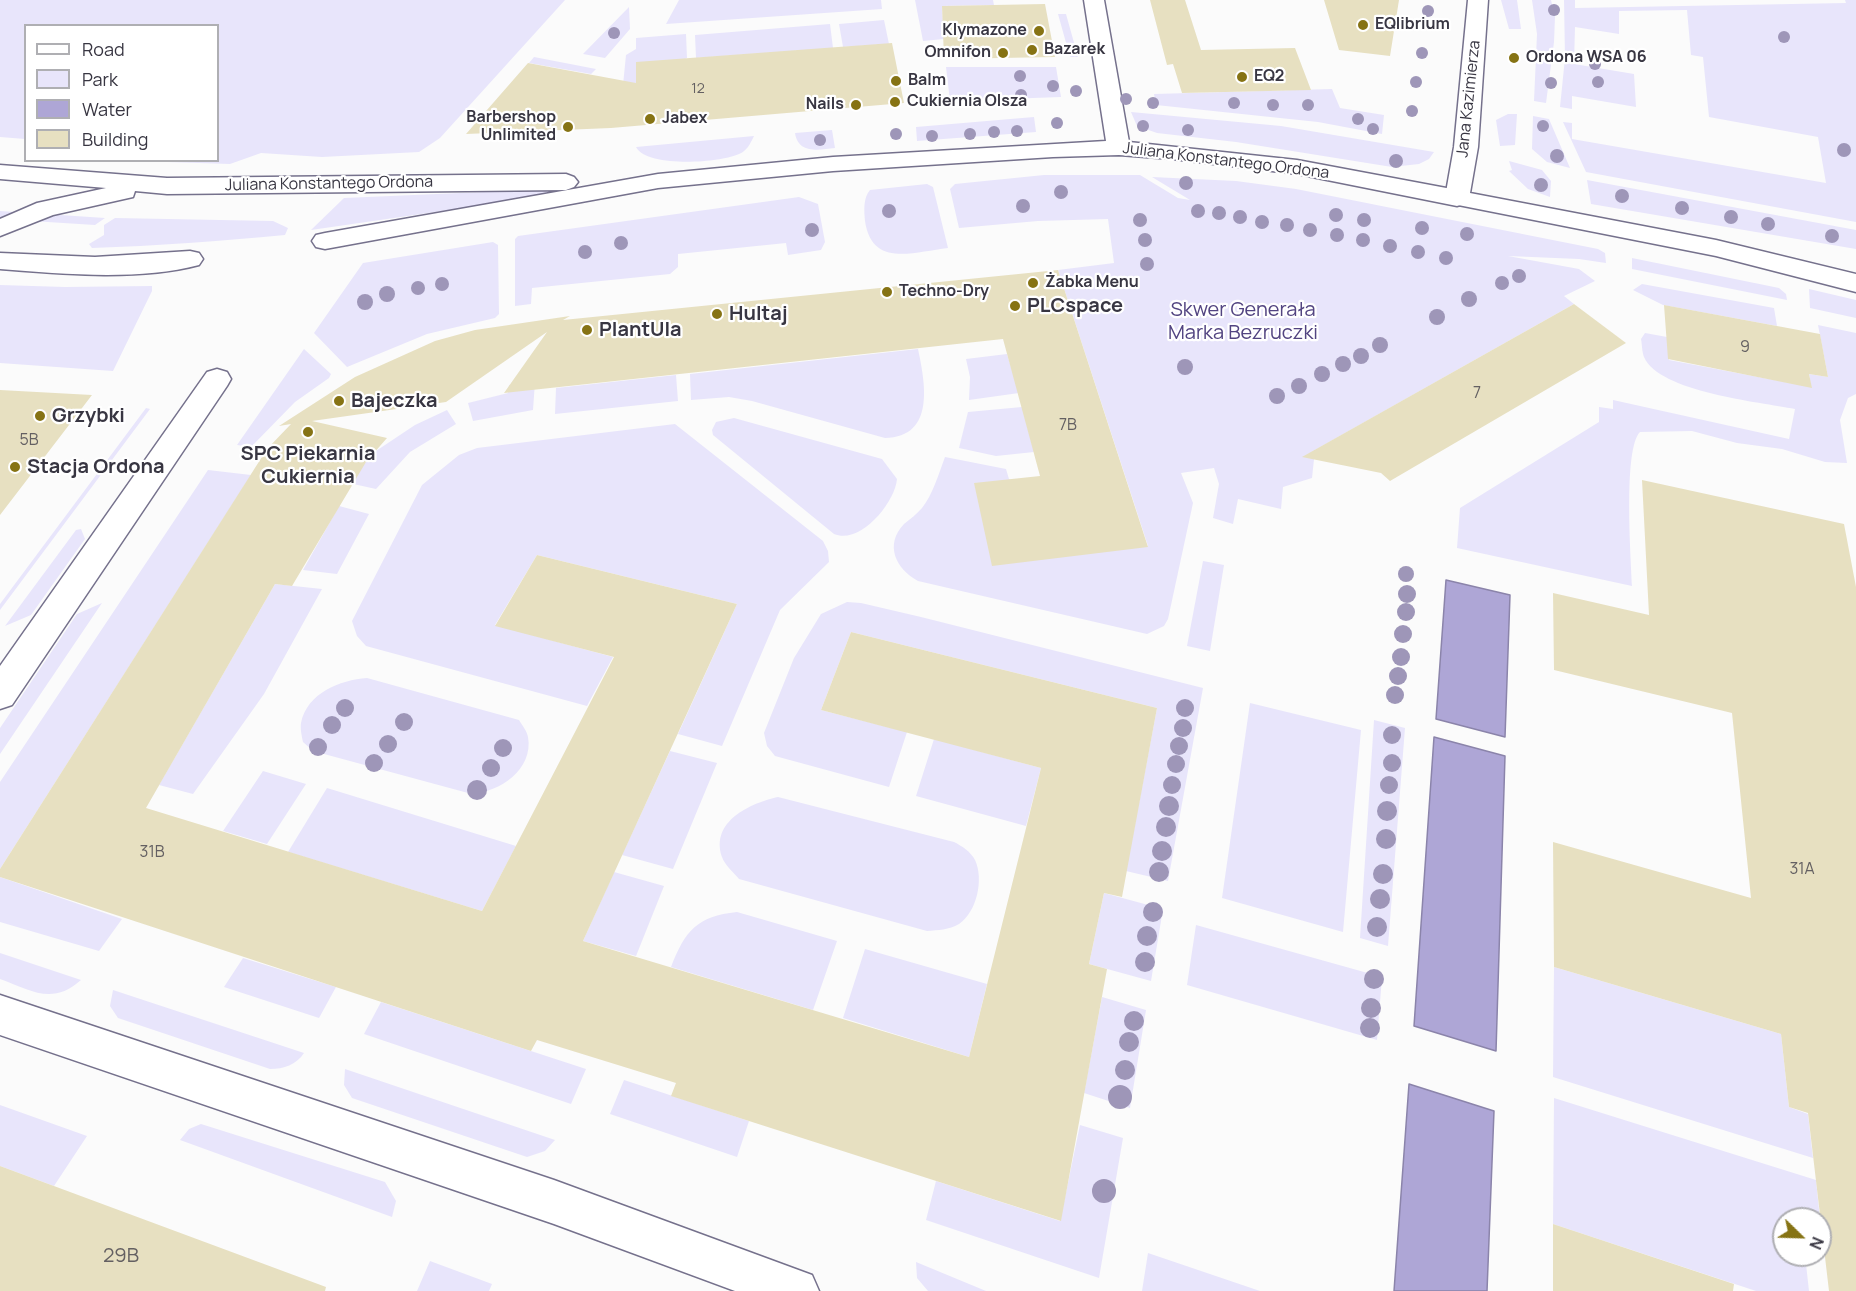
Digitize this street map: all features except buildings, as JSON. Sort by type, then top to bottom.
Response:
[{"type":"street","points":[[1094,0],[1110,106],[1119,148]]},
{"type":"street","name":"Jana Kazimierza","points":[[1457,198],[1466,147],[1478,0]]},
{"type":"street","name":"Juliana Konstantego Ordona","points":[[324,242],[658,181],[833,164],[1119,148],[1297,167],[1716,248],[1856,283]]},
{"type":"street","name":"Juliana Konstantego Ordona","points":[[0,172],[167,186],[658,181]]},
{"type":"street","points":[[0,228],[46,209],[99,196],[167,186]]},
{"type":"street","name":"Juliana Konstantego Ordona","points":[[1716,248],[1856,266]]},
{"type":"street","points":[[0,261],[41,264],[165,262],[189,259]]},
{"type":"street","points":[[0,694],[218,379]]},
{"type":"street","points":[[0,1016],[554,1202],[796,1291]]},
{"type":"green space","points":[[0,0],[565,0],[440,138],[419,152],[322,157],[261,153],[230,164],[167,162],[219,162],[219,24],[24,24],[24,139],[0,137]]},
{"type":"green space","points":[[679,0],[881,0],[882,9],[666,24]]},
{"type":"green space","points":[[915,0],[993,0],[994,5],[942,6],[944,39],[923,41]]},
{"type":"green space","points":[[1501,0],[1517,0],[1521,29],[1509,29]]},
{"type":"green space","points":[[1532,0],[1551,0],[1555,17],[1546,103],[1534,101],[1537,34]]},
{"type":"green space","points":[[1564,0],[1575,0],[1575,8],[1846,3],[1845,0],[1856,0],[1856,222],[1586,172],[1563,122],[1572,123],[1572,139],[1826,183],[1818,137],[1709,117],[1703,57],[1691,55],[1687,10],[1619,11],[1619,34],[1575,27],[1574,64],[1634,74],[1636,107],[1572,96],[1572,109],[1560,107],[1565,58]]},
{"type":"green space","points":[[629,7],[630,29],[605,58],[583,54]]},
{"type":"green space","points":[[1058,14],[1066,14],[1078,57],[1070,57]]},
{"type":"green space","points":[[884,20],[889,44],[843,47],[839,24]]},
{"type":"green space","points":[[830,24],[833,48],[696,58],[695,35]]},
{"type":"green space","points":[[686,34],[687,58],[636,84],[623,85],[626,55],[636,49],[636,38]]},
{"type":"green space","points":[[534,57],[596,69],[591,74],[529,63]]},
{"type":"green space","points":[[946,67],[1056,67],[1061,97],[950,101]]},
{"type":"green space","points":[[1332,89],[1340,108],[1384,115],[1382,134],[1318,122],[1156,105],[1154,94]]},
{"type":"green space","points":[[1131,112],[1281,126],[1434,152],[1429,159],[1419,164],[1392,167],[1236,142],[1157,133],[1137,126]]},
{"type":"green space","points":[[1508,114],[1517,114],[1515,145],[1500,146],[1496,120]]},
{"type":"green space","points":[[1533,116],[1549,119],[1570,168],[1547,162],[1532,149]]},
{"type":"green space","points":[[1034,117],[1036,132],[917,141],[916,127]]},
{"type":"green space","points":[[832,130],[835,148],[805,148],[797,140],[795,133]]},
{"type":"green space","points":[[754,136],[742,153],[716,160],[668,161],[643,154],[636,147]]},
{"type":"green space","points":[[1509,161],[1542,170],[1551,181],[1550,197],[1528,189],[1509,171],[1512,170]]},
{"type":"green space","name":"Skwer Generała Marka Bezruczki","points":[[1044,175],[1140,175],[1178,198],[1190,200],[1152,177],[1236,181],[1296,189],[1598,249],[1605,253],[1606,263],[1579,259],[1508,256],[1579,269],[1595,281],[1564,296],[1574,304],[1315,450],[1312,478],[1283,487],[1281,509],[1238,499],[1233,524],[1213,518],[1219,484],[1214,468],[1181,473],[1193,503],[1168,619],[1164,626],[1147,634],[918,581],[904,570],[895,556],[895,540],[898,532],[926,502],[945,457],[1006,469],[1009,479],[1148,546],[1058,270],[1114,263],[1108,219],[1038,221],[959,228],[950,189],[955,184]]},
{"type":"green space","points":[[1587,180],[1856,230],[1856,249],[1591,204]]},
{"type":"green space","points":[[927,184],[933,187],[948,248],[896,254],[876,246],[869,236],[865,221],[865,201],[870,190]]},
{"type":"green space","points":[[577,188],[580,191],[311,230],[344,198]]},
{"type":"green space","points":[[799,197],[818,204],[825,242],[821,250],[788,255],[786,243],[678,254],[678,267],[670,274],[532,288],[531,304],[515,306],[515,239],[518,236]]},
{"type":"green space","points":[[0,211],[105,218],[95,225],[0,219]]},
{"type":"green space","points":[[115,218],[273,221],[288,228],[285,235],[92,248],[89,244],[104,235],[104,225]]},
{"type":"green space","points":[[493,242],[498,245],[499,314],[495,318],[427,334],[347,367],[314,333],[363,263]]},
{"type":"green space","points":[[1632,258],[1779,288],[1786,294],[1787,300],[1632,269]]},
{"type":"green space","points":[[1642,284],[1774,308],[1777,326],[1663,305],[1633,290]]},
{"type":"green space","points":[[0,285],[152,286],[152,291],[113,371],[0,363]]},
{"type":"green space","points":[[1809,289],[1856,300],[1856,318],[1810,308]]},
{"type":"green space","points":[[1818,325],[1856,333],[1856,394],[1848,398],[1840,420],[1847,463],[1825,462],[1782,449],[1737,443],[1692,431],[1640,432],[1631,459],[1632,586],[1457,548],[1460,508],[1599,422],[1599,407],[1613,409],[1613,400],[1789,439],[1795,409],[1712,394],[1669,379],[1653,369],[1644,357],[1641,339],[1645,333],[1667,337],[1669,360],[1811,387],[1809,374],[1828,377]]},
{"type":"green space","points":[[304,349],[331,374],[329,378],[295,402],[251,447],[237,445]]},
{"type":"green space","points":[[918,349],[923,377],[923,406],[920,418],[913,428],[901,435],[885,438],[752,401],[729,397],[691,400],[690,374]]},
{"type":"green space","points":[[1007,354],[1019,393],[969,400],[970,377],[966,359]]},
{"type":"green space","points":[[676,375],[678,401],[555,414],[556,388]]},
{"type":"green space","points":[[535,382],[533,410],[473,421],[468,403],[508,393],[509,385]]},
{"type":"green space","points":[[1022,407],[1034,452],[996,456],[959,448],[968,412]]},
{"type":"green space","points":[[146,408],[150,409],[0,610],[0,604]]},
{"type":"green space","points":[[447,410],[456,424],[410,452],[376,489],[317,476],[364,464],[376,451],[415,425]]},
{"type":"green space","points":[[734,418],[882,459],[897,479],[895,489],[883,510],[865,528],[844,536],[834,534],[713,435],[712,430],[716,422]]},
{"type":"green space","points":[[675,424],[823,541],[828,551],[829,562],[780,610],[722,746],[678,734],[737,604],[537,555],[495,625],[613,657],[587,706],[366,646],[357,636],[352,621],[422,485],[459,455],[477,448]]},
{"type":"green space","points":[[208,470],[251,475],[0,869],[0,782]]},
{"type":"green space","points":[[339,506],[369,514],[337,574],[303,570]]},
{"type":"green space","points":[[81,529],[85,539],[31,615],[5,626],[76,530]]},
{"type":"green space","points":[[1203,561],[1224,565],[1210,651],[1187,646]]},
{"type":"green space","points":[[275,584],[322,589],[264,694],[193,794],[159,785]]},
{"type":"green space","points":[[847,602],[861,603],[921,617],[1203,688],[1168,881],[1126,871],[1157,708],[851,632],[821,710],[907,732],[889,787],[775,756],[767,746],[764,733],[794,658],[821,614]]},
{"type":"green space","points":[[102,603],[0,754],[0,728],[77,614]]},
{"type":"green space","points":[[367,678],[519,720],[528,737],[525,760],[519,770],[501,785],[479,793],[468,793],[313,751],[303,742],[301,728],[304,713],[310,704],[317,696],[336,685]]},
{"type":"green space","points":[[1250,703],[1361,730],[1343,932],[1222,898]]},
{"type":"green space","points":[[1374,720],[1405,728],[1388,946],[1360,938]]},
{"type":"green space","points":[[934,739],[1041,768],[1026,826],[916,796]]},
{"type":"green space","points":[[670,751],[717,763],[673,869],[622,855]]},
{"type":"green space","points":[[263,771],[306,784],[267,844],[223,831]]},
{"type":"green space","points":[[327,788],[516,846],[482,911],[288,852]]},
{"type":"green space","points":[[778,797],[960,845],[971,854],[978,868],[979,885],[970,912],[955,926],[927,931],[739,879],[722,857],[720,844],[722,833],[727,824],[745,809]]},
{"type":"green space","points":[[614,872],[664,886],[636,956],[583,941]]},
{"type":"green space","points":[[0,877],[122,919],[99,951],[0,922]]},
{"type":"green space","points":[[1104,893],[1163,909],[1151,981],[1089,964]]},
{"type":"green space","points":[[737,912],[837,941],[813,1010],[671,967],[676,954],[694,927],[712,917]]},
{"type":"green space","points":[[1196,925],[1382,977],[1377,1040],[1187,985]]},
{"type":"green space","points":[[865,949],[987,984],[969,1057],[843,1018]]},
{"type":"green space","points":[[0,953],[81,980],[60,992],[51,994],[32,991],[0,979]]},
{"type":"green space","points":[[243,958],[336,987],[319,1018],[224,987]]},
{"type":"green space","points":[[1554,967],[1781,1034],[1789,1107],[1808,1114],[1813,1158],[1553,1077]]},
{"type":"green space","points":[[113,990],[304,1053],[289,1066],[270,1069],[118,1018],[110,1006]]},
{"type":"green space","points":[[1102,997],[1146,1010],[1130,1108],[1084,1093]]},
{"type":"green space","points":[[381,1002],[586,1069],[571,1104],[364,1034]]},
{"type":"green space","points":[[345,1069],[555,1140],[545,1151],[527,1157],[352,1098],[344,1085]]},
{"type":"green space","points":[[624,1080],[749,1121],[737,1157],[610,1114]]},
{"type":"green space","points":[[1554,1098],[1816,1180],[1819,1207],[1772,1207],[1772,1267],[1806,1267],[1809,1291],[1756,1291],[1553,1224]]},
{"type":"green space","points":[[0,1105],[87,1136],[54,1186],[0,1166]]},
{"type":"green space","points":[[201,1124],[385,1182],[396,1201],[392,1217],[180,1140],[189,1129]]},
{"type":"green space","points":[[1080,1125],[1123,1138],[1099,1278],[926,1220],[936,1181],[1060,1221]]},
{"type":"green space","points":[[1148,1253],[1260,1291],[1142,1291]]},
{"type":"green space","points":[[430,1261],[492,1284],[489,1291],[417,1291]]},
{"type":"green space","points":[[916,1262],[986,1291],[928,1291],[917,1278]]},
{"type":"water","points":[[1446,580],[1510,595],[1505,737],[1436,719]]},
{"type":"water","points":[[1434,737],[1505,756],[1496,1051],[1414,1026]]},
{"type":"water","points":[[1409,1084],[1494,1111],[1487,1291],[1394,1291]]},
{"type":"place","name":"EQlibrium","points":[[1363,25]]},
{"type":"place","name":"Klymazone","points":[[1039,31]]},
{"type":"place","name":"Bazarek","points":[[1032,50]]},
{"type":"place","name":"Omnifon","points":[[1003,53]]},
{"type":"place","name":"Ordona WSA 06","points":[[1514,58]]},
{"type":"place","name":"EQ2","points":[[1242,77]]},
{"type":"place","name":"Balm","points":[[896,81]]},
{"type":"place","name":"Cukiernia Olsza","points":[[895,102]]},
{"type":"place","name":"Nails","points":[[856,105]]},
{"type":"place","name":"Jabex","points":[[650,119]]},
{"type":"place","name":"Barbershop Unlimited","points":[[568,127]]},
{"type":"place","name":"Żabka Menu","points":[[1033,283]]},
{"type":"place","name":"Techno-Dry","points":[[887,292]]},
{"type":"place","name":"PLCspace","points":[[1015,306]]},
{"type":"place","name":"Hultaj","points":[[717,314]]},
{"type":"place","name":"PlantUla","points":[[587,330]]},
{"type":"place","name":"Bajeczka","points":[[339,401]]},
{"type":"place","name":"Grzybki","points":[[40,416]]},
{"type":"place","name":"SPC Piekarnia Cukiernia","points":[[308,432]]},
{"type":"place","name":"Stacja Ordona","points":[[15,467]]}]
